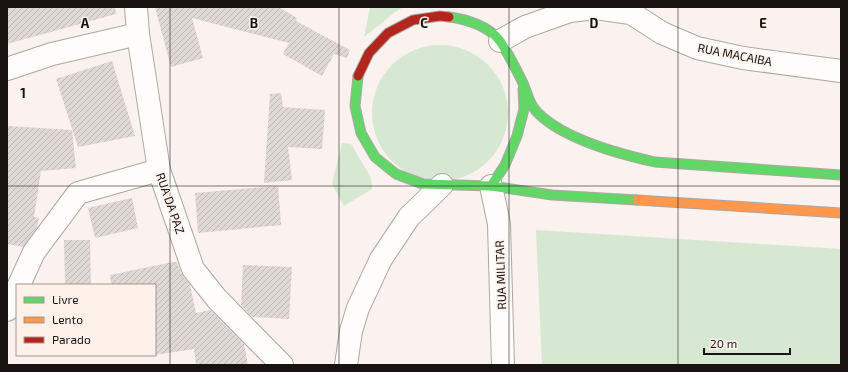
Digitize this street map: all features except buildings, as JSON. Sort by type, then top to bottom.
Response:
[{"type":"main road","points":[[446,7],[449,16]]},
{"type":"main road","points":[[841,175],[655,162],[631,157],[606,149],[559,130],[536,112],[529,101],[522,81],[500,41],[493,34],[478,25],[449,16],[412,20],[388,33],[369,53],[357,78],[354,106],[360,133],[375,156],[396,174],[423,184],[491,186],[552,195],[841,213]]},
{"type":"main road","points":[[491,186],[505,165],[517,136],[524,109],[522,81]]},
{"type":"street","name":"RUA DA PAZ","points":[[136,7],[138,34],[159,170],[193,269],[217,299],[282,365]]},
{"type":"street","name":"RUA MACAIBA","points":[[500,41],[525,27],[570,10],[595,8],[630,10],[662,33],[697,48],[742,58],[841,71]]},
{"type":"street","points":[[7,69],[52,54],[138,34]]},
{"type":"street","points":[[19,284],[34,252],[78,193],[159,170]]},
{"type":"street","points":[[346,365],[351,331],[358,308],[381,259],[409,217],[442,184]]},
{"type":"street","name":"RUA MILITAR","points":[[491,186],[499,224],[503,365]]},
{"type":"street","points":[[7,310],[16,291]]},
{"type":"green space","points":[[370,7],[403,7],[364,37]]},
{"type":"green space","points":[[440,45],[460,48],[472,53],[488,65],[500,81],[505,93],[508,113],[505,133],[500,145],[488,161],[472,173],[460,178],[440,181],[420,178],[408,173],[392,161],[380,145],[375,133],[372,113],[375,93],[380,81],[392,65],[408,53],[420,48]]},
{"type":"green space","points":[[342,143],[351,144],[371,178],[372,189],[344,206],[332,184]]},
{"type":"green space","points":[[536,230],[841,249],[841,365],[542,365]]},
{"type":"traffic: fast","points":[[449,17],[463,19],[484,27],[490,31],[500,41],[522,81],[531,104],[536,111],[560,130],[592,144],[625,155],[655,162],[841,175]]},
{"type":"traffic: fast","points":[[358,76],[355,106],[361,133],[375,157],[396,174],[423,184],[491,186],[552,195],[637,200]]},
{"type":"traffic: fast","points":[[491,186],[505,165],[517,136],[524,109],[523,89]]},
{"type":"traffic: slow","points":[[637,200],[841,213]]},
{"type":"traffic: jam","points":[[358,76],[369,53],[388,33],[413,20],[440,16],[449,17]]}]
